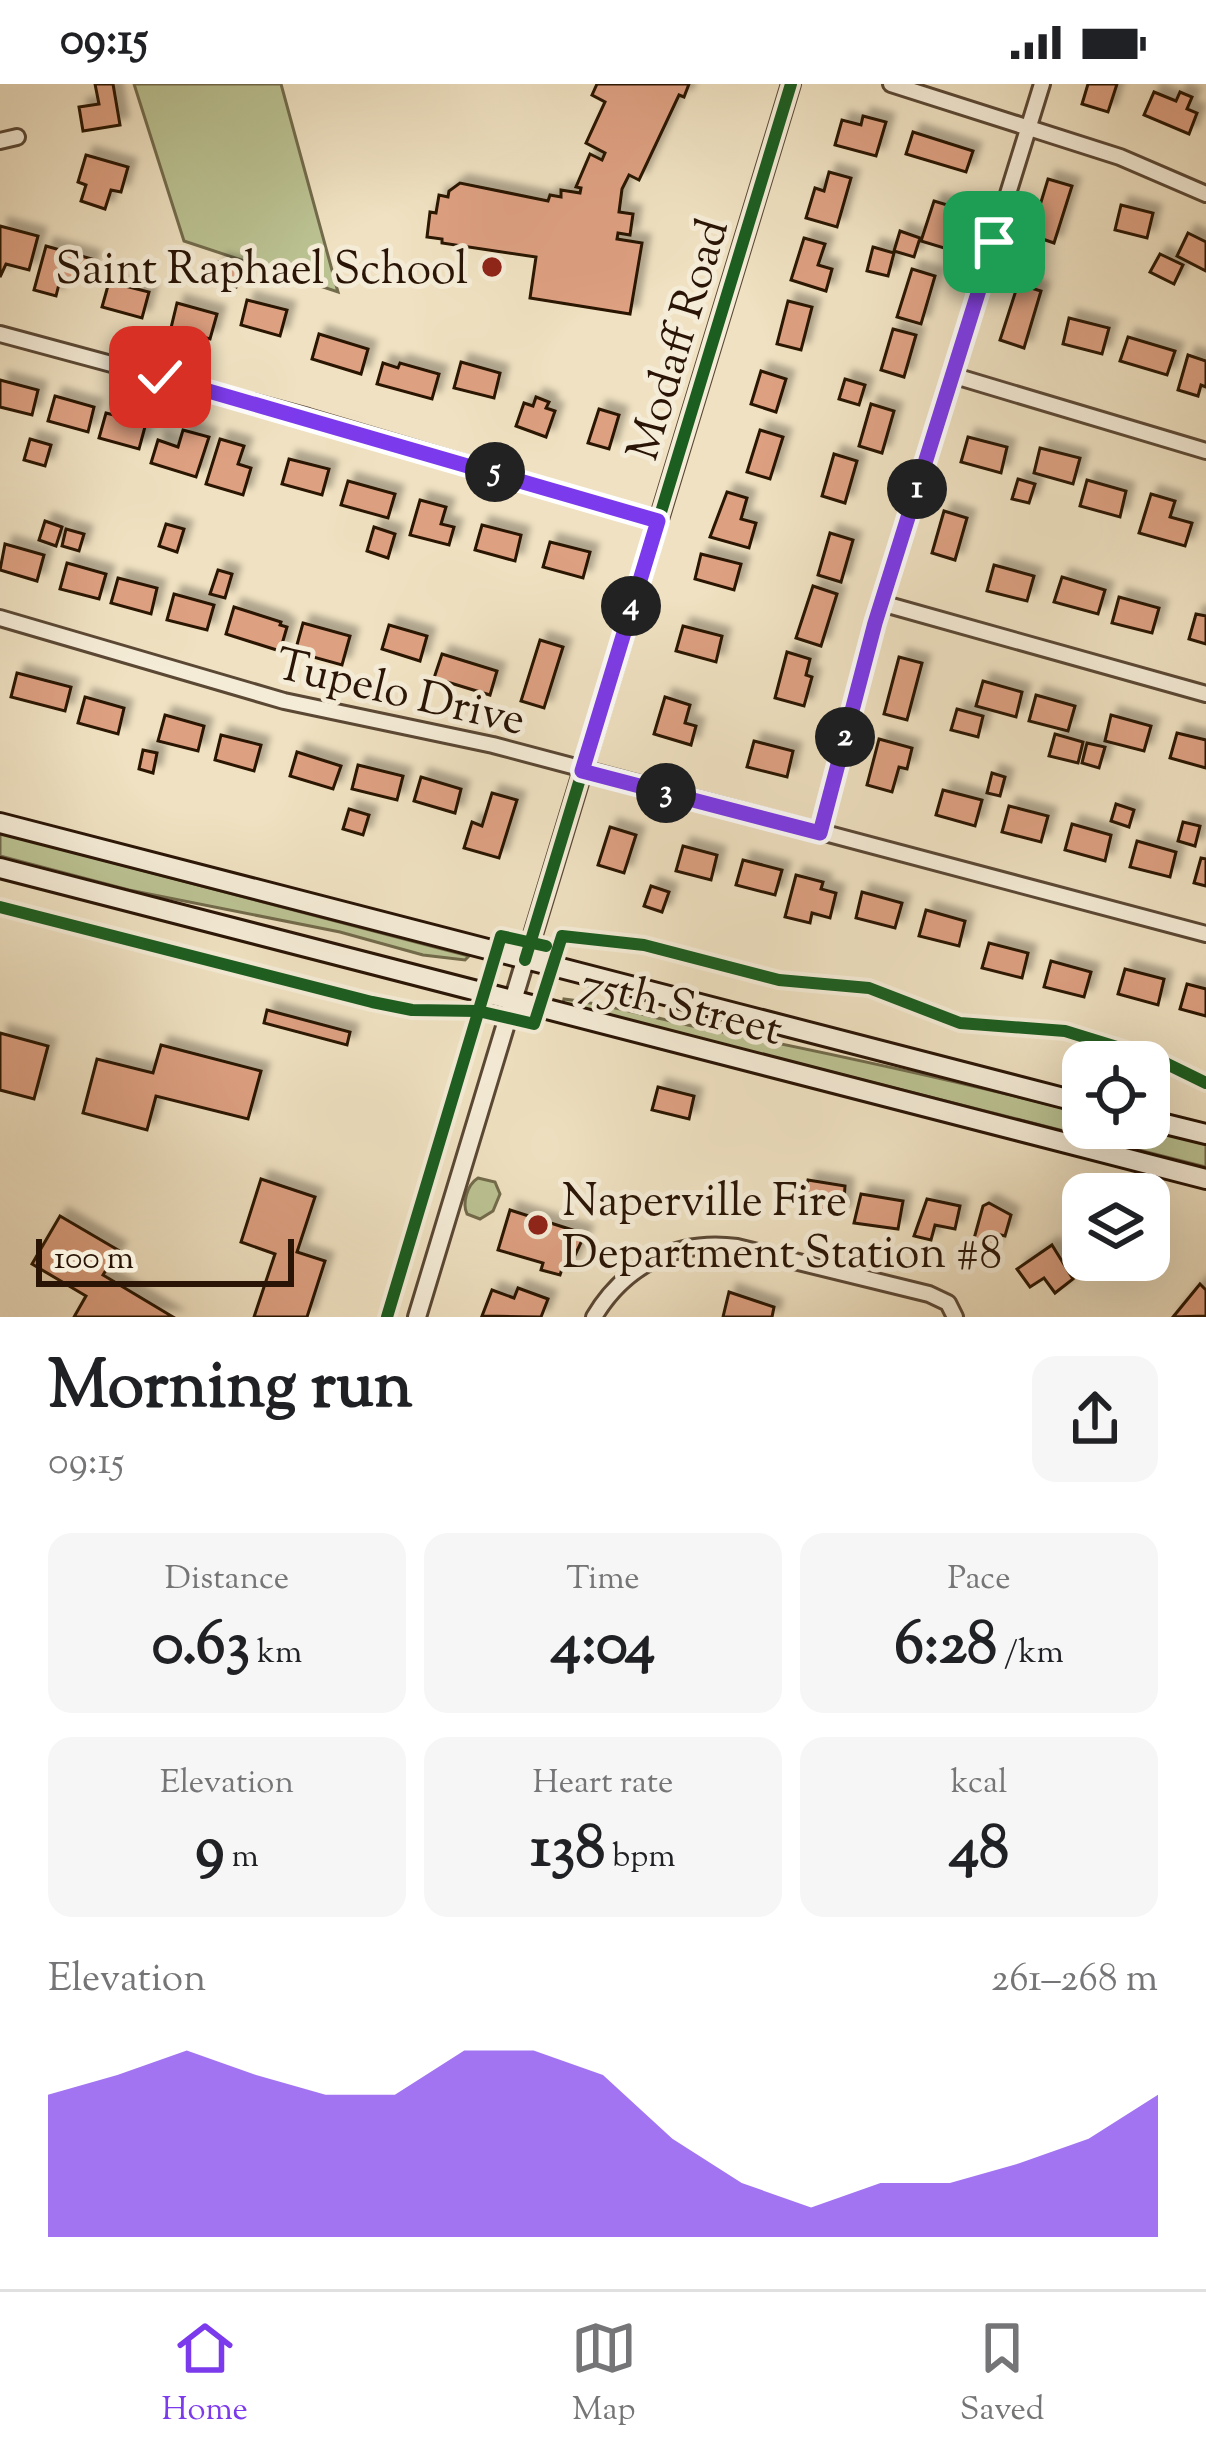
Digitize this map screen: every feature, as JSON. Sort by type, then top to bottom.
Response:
[{"type":"main road","name":"75th Street","points":[[0,823],[1062,1098]]},
{"type":"main road","name":"75th Street","points":[[0,868],[1206,1179]]},
{"type":"main road","points":[[1170,1125],[1206,1134]]},
{"type":"street","name":"Modaff Road","points":[[417,1317],[791,84]]},
{"type":"street","points":[[891,84],[1120,157],[1206,194]]},
{"type":"street","points":[[820,833],[881,603],[1042,84]]},
{"type":"street","points":[[0,141],[17,137]]},
{"type":"street","points":[[0,334],[308,417],[658,521]]},
{"type":"street","points":[[955,376],[1206,452]]},
{"type":"street","points":[[881,603],[1206,694]]},
{"type":"street","name":"Tupelo Drive","points":[[0,618],[284,701],[460,737],[1206,934]]},
{"type":"street","points":[[594,1317],[615,1286],[634,1270],[676,1250],[710,1245],[737,1247],[929,1294],[948,1303],[955,1316]]},
{"type":"green space","points":[[134,84],[281,84],[338,292],[184,241]]},
{"type":"green space","points":[[0,833],[469,956],[465,960],[423,955],[340,932],[129,890],[0,856]]},
{"type":"green space","points":[[564,999],[615,1008],[1062,1108],[1062,1130],[563,1004]]},
{"type":"green space","points":[[1170,1135],[1206,1144],[1206,1167],[1135,1149],[1170,1149]]},
{"type":"green space","points":[[478,1178],[495,1182],[500,1194],[493,1211],[480,1219],[467,1214],[465,1205],[468,1190]]},
{"type":"building","points":[[95,84],[113,84],[120,125],[83,131],[79,107],[99,104]]},
{"type":"building","points":[[597,84],[689,84],[684,97],[679,95],[639,180],[629,175],[622,189],[619,212],[633,214],[630,235],[618,233],[617,239],[642,243],[630,314],[530,298],[536,257],[427,237],[430,212],[436,213],[439,195],[448,197],[460,183],[548,201],[550,195],[561,197],[561,190],[580,193],[581,188],[576,187],[590,154],[602,160],[605,153],[586,143],[605,102],[592,95]]},
{"type":"building","points":[[1088,84],[1117,84],[1108,112],[1082,104]]},
{"type":"building","points":[[1154,92],[1176,101],[1180,92],[1192,97],[1187,109],[1197,113],[1189,134],[1144,115]]},
{"type":"building","points":[[863,116],[886,122],[876,156],[835,145],[842,120],[861,125]]},
{"type":"building","points":[[913,132],[973,151],[966,172],[906,154]]},
{"type":"building","points":[[86,155],[128,167],[121,192],[111,190],[105,209],[81,201],[86,185],[78,182]]},
{"type":"building","points":[[829,172],[851,178],[837,227],[806,218],[815,188],[824,191]]},
{"type":"building","points":[[1048,179],[1072,186],[1054,243],[1031,235]]},
{"type":"building","points":[[934,201],[957,208],[944,248],[921,241]]},
{"type":"building","points":[[1121,205],[1153,213],[1147,238],[1115,230]]},
{"type":"building","points":[[0,226],[38,236],[29,270],[6,264],[0,277]]},
{"type":"building","points":[[900,231],[920,238],[914,257],[894,251]]},
{"type":"building","points":[[1188,233],[1206,242],[1206,271],[1177,256]]},
{"type":"building","points":[[804,238],[825,244],[818,265],[832,269],[826,291],[791,280]]},
{"type":"building","points":[[46,246],[92,259],[86,283],[61,276],[56,296],[34,290]]},
{"type":"building","points":[[873,247],[894,253],[888,276],[867,271]]},
{"type":"building","points":[[1160,254],[1183,265],[1174,284],[1150,272]]},
{"type":"building","points":[[219,262],[241,267],[236,287],[214,282]]},
{"type":"building","points":[[912,269],[935,276],[921,324],[897,317]]},
{"type":"building","points":[[109,282],[149,292],[142,318],[102,307]]},
{"type":"building","points":[[1018,284],[1041,291],[1024,348],[1000,340]]},
{"type":"building","points":[[247,300],[287,310],[280,336],[241,325]]},
{"type":"building","points":[[788,301],[812,307],[801,350],[777,344]]},
{"type":"building","points":[[177,303],[217,314],[210,339],[171,328]]},
{"type":"building","points":[[1069,318],[1109,328],[1102,354],[1063,344]]},
{"type":"building","points":[[893,329],[916,335],[904,377],[881,370]]},
{"type":"building","points":[[319,334],[368,349],[361,374],[312,359]]},
{"type":"building","points":[[1128,337],[1175,351],[1167,375],[1120,361]]},
{"type":"building","points":[[1188,355],[1206,361],[1206,387],[1201,385],[1198,396],[1178,390]]},
{"type":"building","points":[[461,362],[500,373],[494,398],[454,388]]},
{"type":"building","points":[[383,363],[439,374],[432,399],[377,384]]},
{"type":"building","points":[[761,371],[786,379],[776,412],[751,404]]},
{"type":"building","points":[[845,379],[865,385],[859,405],[839,399]]},
{"type":"building","points":[[0,380],[38,390],[32,415],[0,407]]},
{"type":"building","points":[[55,396],[94,407],[88,432],[48,421]]},
{"type":"building","points":[[536,397],[549,402],[546,408],[555,411],[546,437],[516,426],[524,403],[533,406]]},
{"type":"building","points":[[871,404],[894,411],[882,453],[859,446]]},
{"type":"building","points":[[599,409],[619,415],[609,449],[588,443]]},
{"type":"building","points":[[106,413],[146,423],[139,449],[99,438]]},
{"type":"building","points":[[183,430],[209,437],[196,477],[151,463],[158,440],[178,447]]},
{"type":"building","points":[[760,430],[783,437],[770,479],[747,472]]},
{"type":"building","points":[[968,437],[1007,447],[1001,473],[961,462]]},
{"type":"building","points":[[30,439],[51,445],[45,466],[24,460]]},
{"type":"building","points":[[220,439],[244,446],[238,464],[251,468],[243,495],[206,484]]},
{"type":"building","points":[[1040,448],[1080,458],[1073,484],[1034,473]]},
{"type":"building","points":[[834,454],[857,461],[845,503],[822,496]]},
{"type":"building","points":[[289,459],[329,469],[322,495],[282,484]]},
{"type":"building","points":[[1018,479],[1035,484],[1029,503],[1012,499]]},
{"type":"building","points":[[1087,480],[1126,491],[1120,517],[1080,506]]},
{"type":"building","points":[[348,481],[395,494],[388,518],[341,505]]},
{"type":"building","points":[[727,492],[747,498],[741,519],[756,523],[749,548],[710,537]]},
{"type":"building","points":[[1151,494],[1175,501],[1170,517],[1192,523],[1185,546],[1139,533]]},
{"type":"building","points":[[420,500],[446,507],[441,524],[454,527],[449,545],[410,535]]},
{"type":"building","points":[[944,511],[967,518],[955,560],[932,553]]},
{"type":"building","points":[[45,521],[62,527],[56,546],[39,540]]},
{"type":"building","points":[[166,524],[184,529],[177,552],[159,546]]},
{"type":"building","points":[[482,525],[521,535],[515,561],[475,550]]},
{"type":"building","points":[[374,527],[395,534],[388,558],[367,551]]},
{"type":"building","points":[[66,529],[84,534],[79,551],[62,546]]},
{"type":"building","points":[[830,533],[853,540],[841,582],[818,575]]},
{"type":"building","points":[[550,542],[590,552],[583,578],[543,567]]},
{"type":"building","points":[[5,544],[44,555],[37,581],[0,570]]},
{"type":"building","points":[[701,554],[741,564],[734,590],[695,579]]},
{"type":"building","points":[[67,563],[106,574],[99,599],[60,589]]},
{"type":"building","points":[[994,565],[1034,576],[1027,601],[987,591]]},
{"type":"building","points":[[218,570],[232,574],[225,598],[210,594]]},
{"type":"building","points":[[1062,577],[1105,590],[1098,614],[1054,602]]},
{"type":"building","points":[[118,578],[157,588],[151,614],[111,603]]},
{"type":"building","points":[[813,586],[837,594],[821,646],[796,638]]},
{"type":"building","points":[[174,594],[214,605],[207,630],[167,620]]},
{"type":"building","points":[[1119,597],[1159,608],[1152,633],[1112,623]]},
{"type":"building","points":[[234,607],[287,627],[280,651],[226,634]]},
{"type":"building","points":[[1196,614],[1206,616],[1206,644],[1189,639]]},
{"type":"building","points":[[303,623],[350,636],[342,665],[295,652]]},
{"type":"building","points":[[389,625],[427,636],[420,661],[382,649]]},
{"type":"building","points":[[683,626],[722,636],[716,662],[676,651]]},
{"type":"building","points":[[540,640],[563,647],[544,708],[521,701]]},
{"type":"building","points":[[787,652],[810,659],[806,675],[812,677],[804,706],[775,698]]},
{"type":"building","points":[[442,654],[497,671],[490,695],[434,678]]},
{"type":"building","points":[[899,657],[922,663],[907,720],[884,714]]},
{"type":"building","points":[[17,673],[71,687],[65,711],[11,697]]},
{"type":"building","points":[[983,681],[1022,692],[1016,717],[976,706]]},
{"type":"building","points":[[1036,695],[1075,706],[1068,731],[1029,721]]},
{"type":"building","points":[[85,697],[124,708],[118,734],[78,723]]},
{"type":"building","points":[[665,697],[690,705],[685,723],[696,726],[691,745],[654,734]]},
{"type":"building","points":[[957,709],[983,716],[978,737],[951,730]]},
{"type":"building","points":[[165,715],[204,726],[198,751],[158,741]]},
{"type":"building","points":[[1111,715],[1151,726],[1144,751],[1105,741]]},
{"type":"building","points":[[1177,733],[1206,740],[1206,768],[1170,758]]},
{"type":"building","points":[[1055,734],[1083,742],[1078,763],[1049,756]]},
{"type":"building","points":[[221,735],[261,745],[254,771],[215,760]]},
{"type":"building","points":[[879,739],[912,748],[907,769],[899,767],[892,792],[867,785]]},
{"type":"building","points":[[754,741],[793,751],[787,777],[747,767]]},
{"type":"building","points":[[1087,743],[1105,747],[1099,768],[1082,763]]},
{"type":"building","points":[[143,750],[157,753],[153,773],[139,769]]},
{"type":"building","points":[[297,752],[341,766],[333,789],[290,776]]},
{"type":"building","points":[[358,765],[403,776],[397,800],[352,789]]},
{"type":"building","points":[[992,773],[1005,777],[1000,796],[987,793]]},
{"type":"building","points":[[421,777],[461,789],[455,813],[414,801]]},
{"type":"building","points":[[943,790],[982,800],[975,826],[936,815]]},
{"type":"building","points":[[492,793],[517,800],[499,858],[464,848],[472,822],[482,826]]},
{"type":"building","points":[[1116,804],[1134,810],[1129,827],[1111,821]]},
{"type":"building","points":[[1009,806],[1048,816],[1041,842],[1002,832]]},
{"type":"building","points":[[349,809],[369,815],[363,835],[343,829]]},
{"type":"building","points":[[1183,822],[1200,826],[1195,846],[1178,841]]},
{"type":"building","points":[[1072,824],[1111,835],[1105,861],[1065,850]]},
{"type":"building","points":[[610,827],[636,835],[624,873],[598,865]]},
{"type":"building","points":[[1137,841],[1176,852],[1170,877],[1130,867]]},
{"type":"building","points":[[683,846],[717,855],[711,880],[676,871]]},
{"type":"building","points":[[1201,858],[1206,859],[1206,886],[1194,883]]},
{"type":"building","points":[[743,860],[782,870],[775,895],[736,885]]},
{"type":"building","points":[[796,875],[823,882],[821,889],[836,893],[830,918],[812,913],[810,923],[785,917]]},
{"type":"building","points":[[651,886],[669,892],[662,912],[644,906]]},
{"type":"building","points":[[862,892],[902,903],[895,928],[856,918]]},
{"type":"building","points":[[926,910],[965,921],[959,946],[919,936]]},
{"type":"building","points":[[989,943],[1028,953],[1022,978],[982,968]]},
{"type":"building","points":[[1051,961],[1091,972],[1084,997],[1044,987]]},
{"type":"building","points":[[1125,969],[1164,979],[1158,1005],[1118,994]]},
{"type":"building","points":[[1187,984],[1206,989],[1206,1016],[1180,1009]]},
{"type":"building","points":[[267,1010],[350,1032],[347,1045],[264,1023]]},
{"type":"building","points":[[0,1033],[48,1046],[34,1099],[0,1090]]},
{"type":"building","points":[[161,1045],[261,1071],[248,1119],[156,1096],[147,1130],[83,1113],[97,1059],[153,1073]]},
{"type":"building","points":[[658,1087],[694,1096],[689,1119],[652,1110]]},
{"type":"building","points":[[261,1179],[315,1197],[297,1252],[325,1261],[307,1317],[254,1317],[275,1254],[241,1242]]},
{"type":"building","points":[[808,1180],[845,1186],[843,1214],[801,1208]]},
{"type":"building","points":[[861,1194],[903,1201],[898,1229],[854,1223]]},
{"type":"building","points":[[927,1199],[960,1206],[955,1229],[935,1225],[931,1240],[914,1236]]},
{"type":"building","points":[[989,1203],[1011,1215],[1005,1236],[997,1234],[992,1251],[972,1246],[983,1206]]},
{"type":"building","points":[[510,1210],[585,1234],[569,1268],[563,1266],[560,1275],[541,1270],[543,1263],[498,1250]]},
{"type":"building","points":[[60,1216],[118,1250],[103,1275],[173,1317],[74,1317],[86,1296],[32,1264]]},
{"type":"building","points":[[1052,1245],[1062,1261],[1062,1281],[1070,1281],[1055,1293],[1044,1278],[1030,1287],[1017,1269]]},
{"type":"building","points":[[1200,1284],[1206,1290],[1206,1316],[1173,1317]]},
{"type":"building","points":[[518,1288],[548,1299],[541,1317],[482,1316],[492,1290],[514,1298]]},
{"type":"building","points":[[729,1292],[774,1307],[772,1317],[723,1317]]},
{"type":"cycle path","points":[[525,960],[791,84]]},
{"type":"cycle path","points":[[0,907],[372,1002],[412,1010],[478,1011],[534,1024],[562,936],[644,945],[779,980],[869,988],[960,1023],[1065,1031],[1159,1060],[1206,1083]]},
{"type":"cycle path","points":[[387,1317],[501,936],[546,946]]},
{"type":"place","name":"Saint Raphael School","points":[[492,267]]},
{"type":"place","name":"Naperville Fire Department Station #8","points":[[538,1225]]},
{"type":"route","points":[[160,377],[658,521],[582,771],[820,833],[875,623],[994,242]]}]
